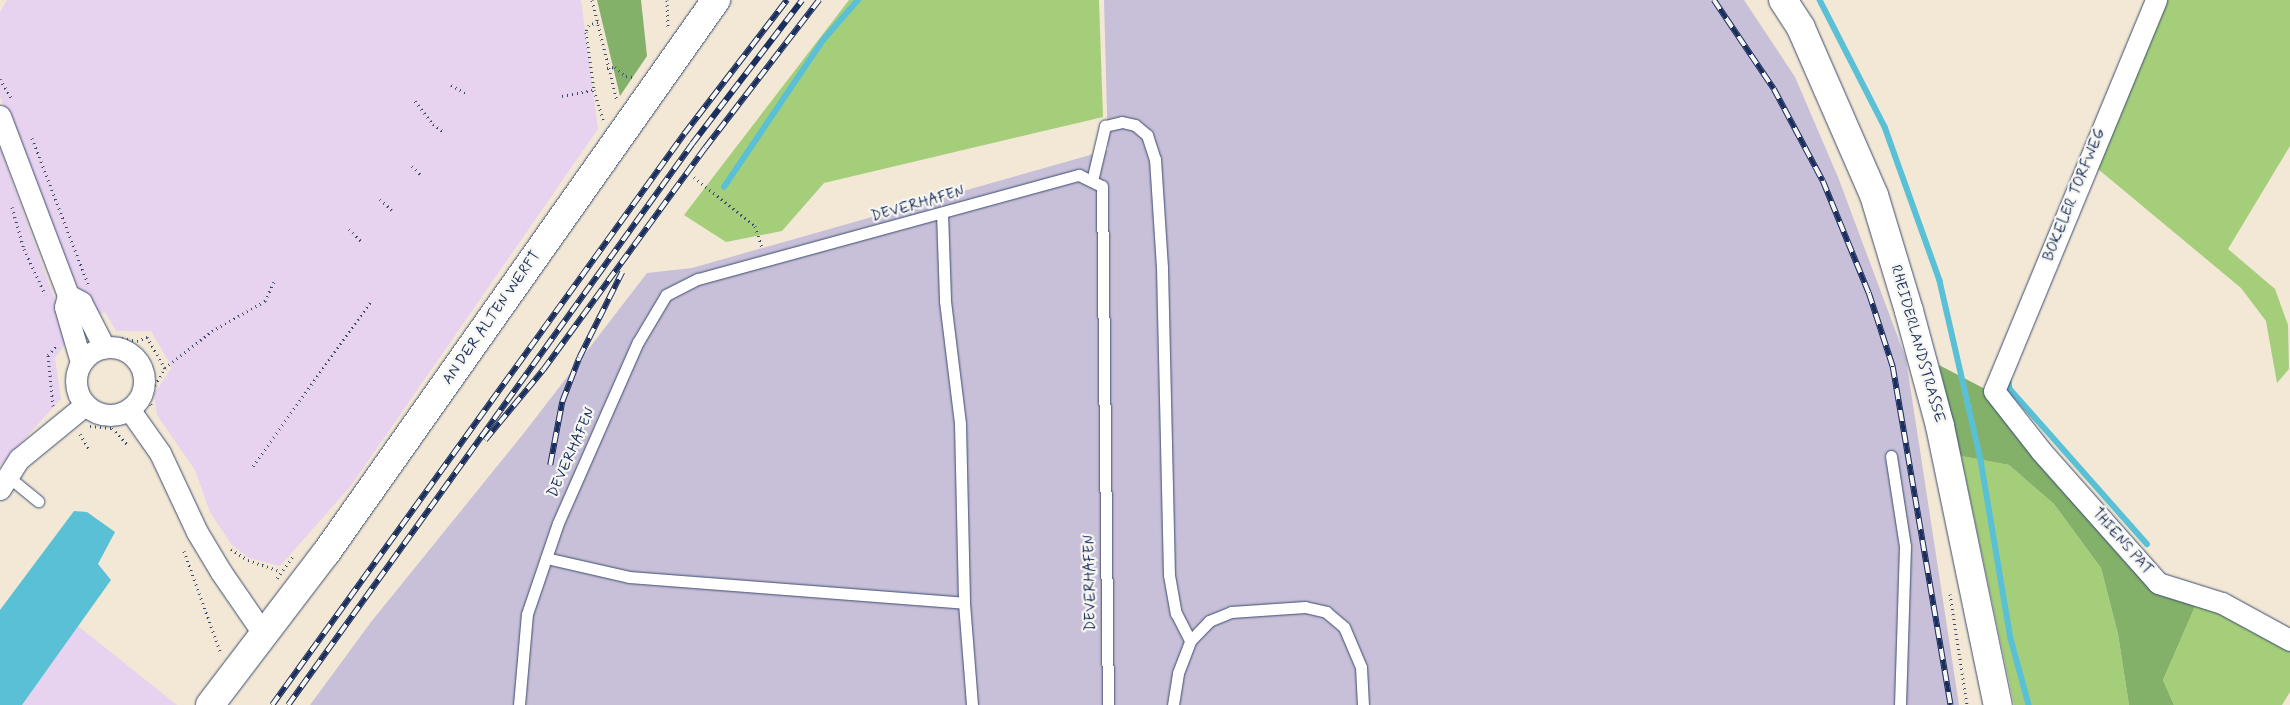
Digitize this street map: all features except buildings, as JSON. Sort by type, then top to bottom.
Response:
[{"type":"street","name":"AN DER ALTEN WERFT","points":[[210,705],[263,633],[332,545],[716,0]]},
{"type":"street","name":"RHEIDERLANDSTRASSE","points":[[1783,0],[1801,28],[1874,195],[1909,311],[1940,426],[1998,705]]},
{"type":"street","name":"BOKELER TORFWEG","points":[[1994,391],[2156,0]]},
{"type":"street","points":[[0,116],[68,295],[65,308],[81,362],[75,383],[85,405],[92,410],[111,415],[129,409],[141,394],[144,385],[140,366],[122,349],[110,341],[81,302],[68,295]]},
{"type":"street","points":[[81,362],[95,350],[110,341]]},
{"type":"street","name":"THIENS PAT","points":[[1994,391],[2041,451],[2158,583],[2222,603],[2290,640]]},
{"type":"street","points":[[6,472],[65,419],[85,405]]},
{"type":"street","points":[[129,409],[160,453],[197,532],[221,572],[263,633]]},
{"type":"lane","points":[[1092,181],[1105,126],[1122,122],[1135,125],[1148,135],[1154,159],[1162,267],[1169,575],[1176,613],[1190,641]]},
{"type":"lane","name":"DEVERHAFEN","points":[[519,705],[527,614],[558,523],[638,342],[666,295],[698,279],[1079,175],[1102,186],[1108,705]]},
{"type":"lane","points":[[942,213],[945,301],[960,424],[964,603],[972,705]]},
{"type":"lane","points":[[1891,456],[1905,546],[1900,705]]},
{"type":"lane","points":[[6,472],[38,501]]},
{"type":"lane","points":[[546,558],[629,577],[964,603]]},
{"type":"lane","points":[[1172,705],[1178,673],[1190,641],[1208,621],[1231,612],[1305,607],[1326,612],[1344,627],[1354,646],[1361,667],[1363,705]]},
{"type":"path","points":[[592,0],[607,68],[618,105]]},
{"type":"path","points":[[667,0],[667,33]]},
{"type":"path","points":[[607,68],[615,67],[628,77],[637,75]]},
{"type":"path","points":[[452,85],[466,94]]},
{"type":"path","points":[[562,96],[594,90]]},
{"type":"path","points":[[415,101],[433,124],[444,132]]},
{"type":"path","points":[[412,166],[420,175]]},
{"type":"path","points":[[694,177],[755,226],[766,261]]},
{"type":"path","points":[[380,199],[392,210]]},
{"type":"path","points":[[10,200],[29,258],[46,297]]},
{"type":"path","points":[[349,229],[362,242]]},
{"type":"path","points":[[152,411],[150,394],[165,368],[212,331],[265,300],[274,282]]},
{"type":"path","points":[[253,466],[371,301]]},
{"type":"path","points":[[110,341],[132,341],[147,337],[165,368]]},
{"type":"path","points":[[61,339],[48,356],[48,374],[51,404],[65,419]]},
{"type":"path","points":[[89,449],[78,431],[98,426],[118,432],[131,450]]},
{"type":"path","points":[[226,544],[248,560],[280,571]]},
{"type":"path","points":[[184,549],[221,654]]},
{"type":"path","points":[[1950,591],[1966,705]]},
{"type":"shaded area","points":[[7,0],[581,0],[598,129],[350,487],[280,566],[249,558],[231,544],[210,512],[195,470],[157,415],[154,394],[172,367],[151,331],[116,331],[105,312],[90,317],[0,97],[0,12]]},
{"type":"shaded area","points":[[1104,0],[1744,0],[1795,77],[1838,177],[1906,359],[1959,705],[310,705],[371,622],[524,433],[647,273],[692,268],[1108,150]]},
{"type":"shaded area","points":[[0,148],[69,339],[55,358],[61,399],[0,466]]},
{"type":"shaded area","points":[[78,626],[177,705],[22,705]]},
{"type":"green space","points":[[597,0],[641,0],[647,56],[620,96]]},
{"type":"green space","points":[[849,0],[1099,0],[1103,117],[824,183],[782,231],[726,242],[684,215]]},
{"type":"green space","points":[[2163,0],[2290,0],[2290,146],[2228,249],[2275,289],[2288,325],[2289,369],[2277,383],[2266,321],[2241,288],[2098,169]]},
{"type":"green space","points":[[1939,365],[1985,389],[2157,589],[2197,602],[2163,680],[2174,705],[2129,705],[2118,634],[2101,568],[2054,504],[2009,465],[1961,456]]},
{"type":"green space","points":[[1961,456],[2009,465],[2054,504],[2101,568],[2118,634],[2129,705],[2014,705]]},
{"type":"green space","points":[[2197,602],[2290,645],[2290,692],[2282,705],[2174,705],[2163,680]]},
{"type":"water","points":[[74,511],[87,512],[115,532],[98,564],[111,580],[22,705],[0,705],[0,610]]},
{"type":"waterway","points":[[724,187],[824,39],[858,0]]},
{"type":"waterway","points":[[1820,0],[1885,127],[1940,281],[1981,460],[2011,639],[2029,705]]},
{"type":"waterway","points":[[2008,375],[2010,389],[2147,544]]},
{"type":"railway","points":[[272,705],[684,134],[787,0]]},
{"type":"railway","points":[[288,705],[692,144],[802,0]]},
{"type":"railway","points":[[485,440],[543,370],[705,148],[819,0]]},
{"type":"railway","points":[[1714,0],[1774,89],[1823,181],[1869,293],[1893,367],[1951,705]]},
{"type":"railway","points":[[550,465],[562,402],[579,358],[622,272]]}]
